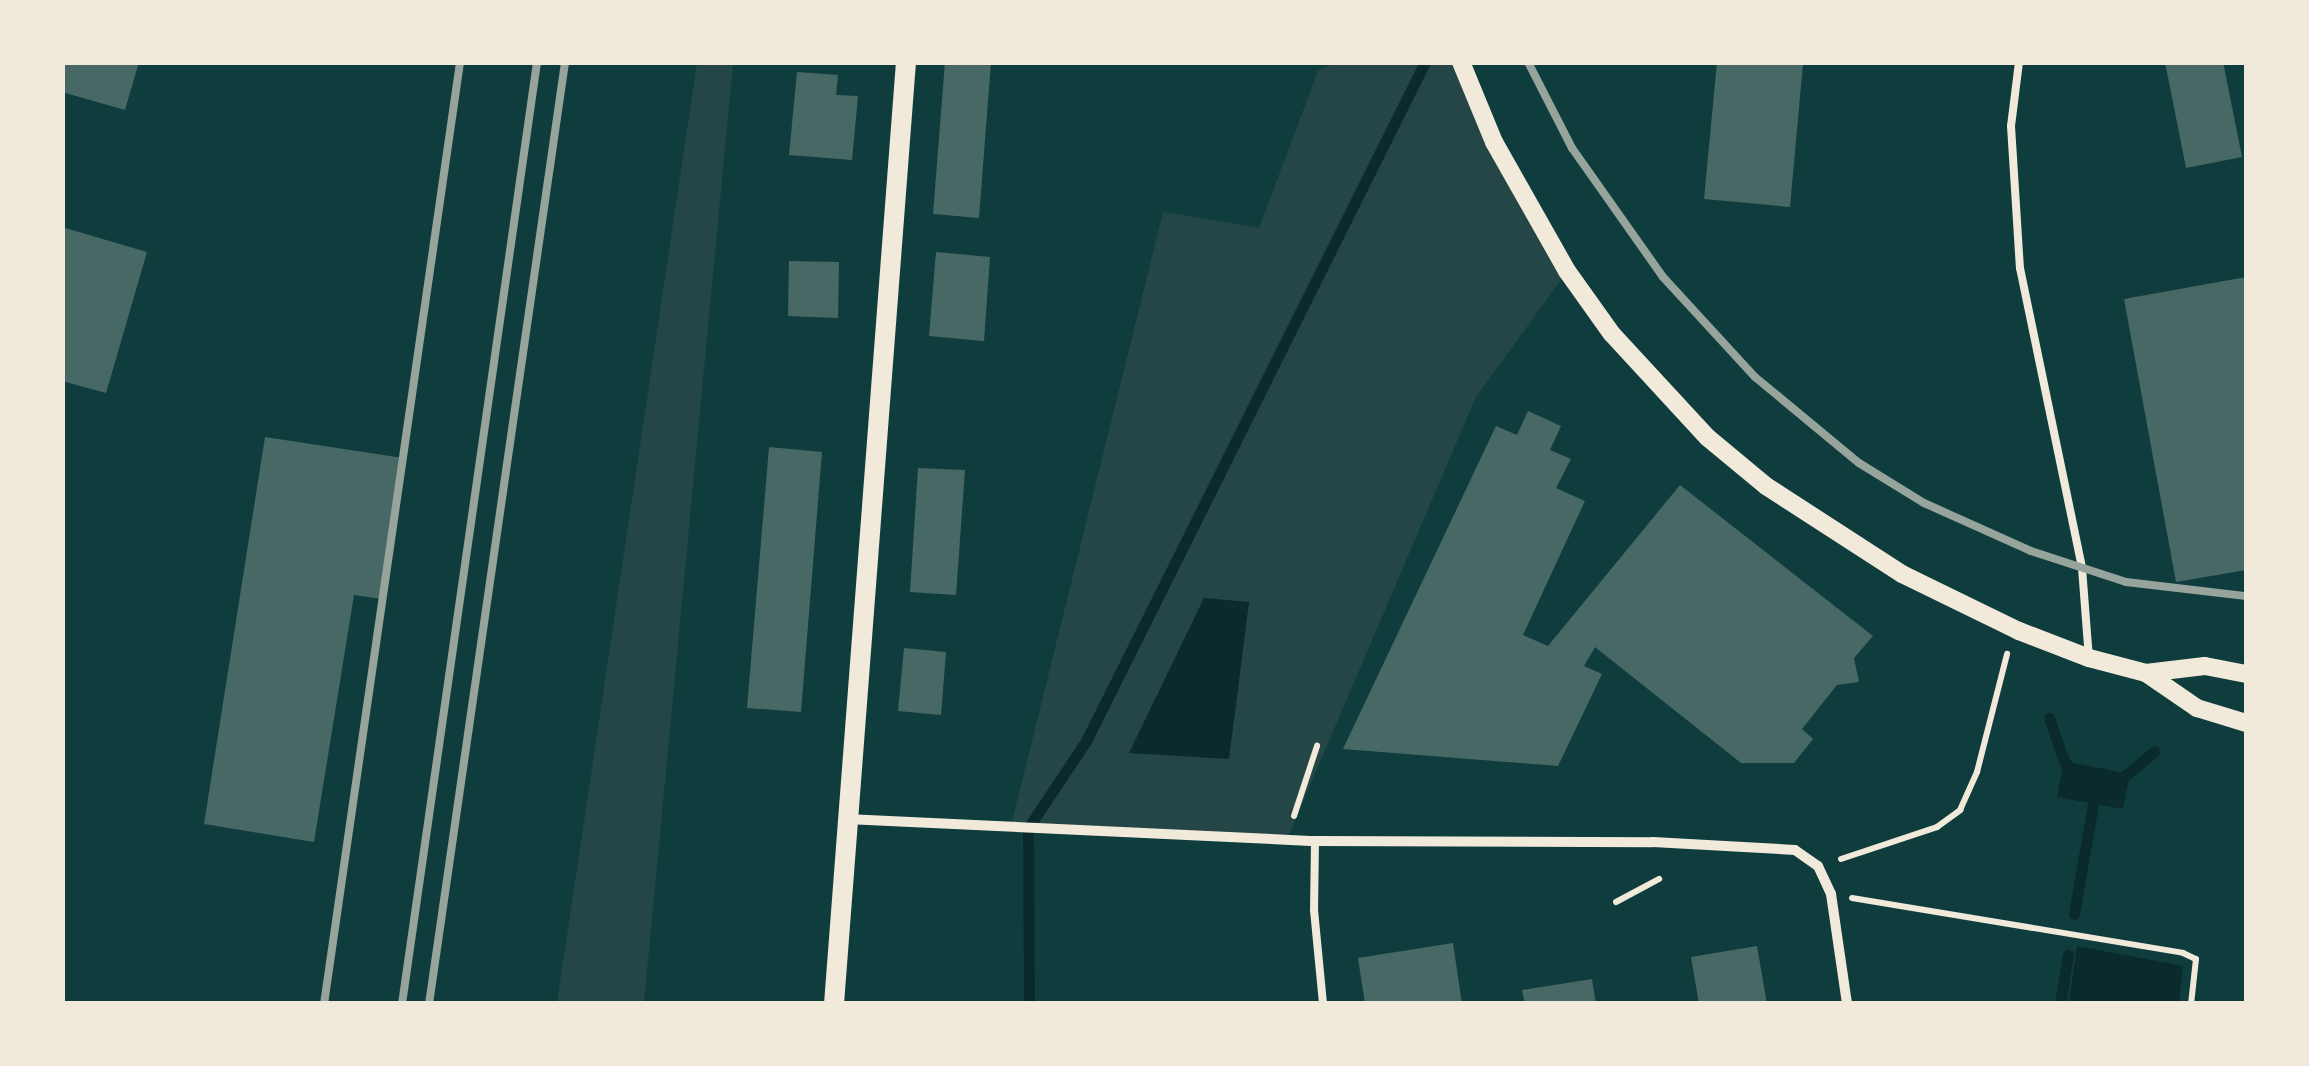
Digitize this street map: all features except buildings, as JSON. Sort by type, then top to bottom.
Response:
[{"type":"main road","points":[[834,1004],[906,62]]},
{"type":"street","points":[[1461,62],[1494,142],[1568,271],[1612,334],[1670,400],[1766,486],[1902,574],[2019,631],[2088,658],[2146,674],[2197,708],[2246,723]]},
{"type":"street","points":[[2146,674],[2204,666],[2246,674]]},
{"type":"street","points":[[846,818],[1316,841],[1653,842],[1795,850],[1818,866],[1831,894],[1847,1004]]},
{"type":"lane","points":[[2020,62],[2011,126],[2020,268],[2082,568],[2088,658]]},
{"type":"lane","points":[[1316,841],[1314,910],[1323,1004]]},
{"type":"path","points":[[1818,866],[1937,827],[1960,810],[1976,772],[2001,668],[2019,631]]},
{"type":"path","points":[[1287,839],[1317,746]]},
{"type":"path","points":[[1616,902],[1659,878]]},
{"type":"path","points":[[1831,894],[2184,953],[2196,960],[2191,1004]]},
{"type":"shaded area","points":[[697,63],[733,63],[644,1003],[557,1003]]},
{"type":"shaded area","points":[[1333,63],[1456,63],[1566,273],[1476,397],[1287,839],[1011,826],[1163,212],[1259,228],[1318,71]]},
{"type":"shaded area","points":[[1204,598],[1249,602],[1229,759],[1129,753]]},
{"type":"shaded area","points":[[2064,761],[2130,774],[2123,809],[2057,797]]},
{"type":"shaded area","points":[[2077,946],[2183,966],[2179,1003],[2069,1003]]},
{"type":"waterway","points":[[1029,1004],[1028,828],[1086,741],[1425,62]]},
{"type":"waterway","points":[[2049,718],[2064,761],[2073,771]]},
{"type":"waterway","points":[[2120,780],[2155,751]]},
{"type":"waterway","points":[[2074,914],[2095,793]]},
{"type":"waterway","points":[[2060,1004],[2068,955]]},
{"type":"railway","points":[[324,1004],[460,62]]},
{"type":"railway","points":[[402,1004],[537,62]]},
{"type":"railway","points":[[429,1004],[565,62]]},
{"type":"railway","points":[[1528,62],[1572,148],[1663,277],[1755,377],[1859,463],[1924,503],[2031,551],[2126,582],[2246,596]]}]
